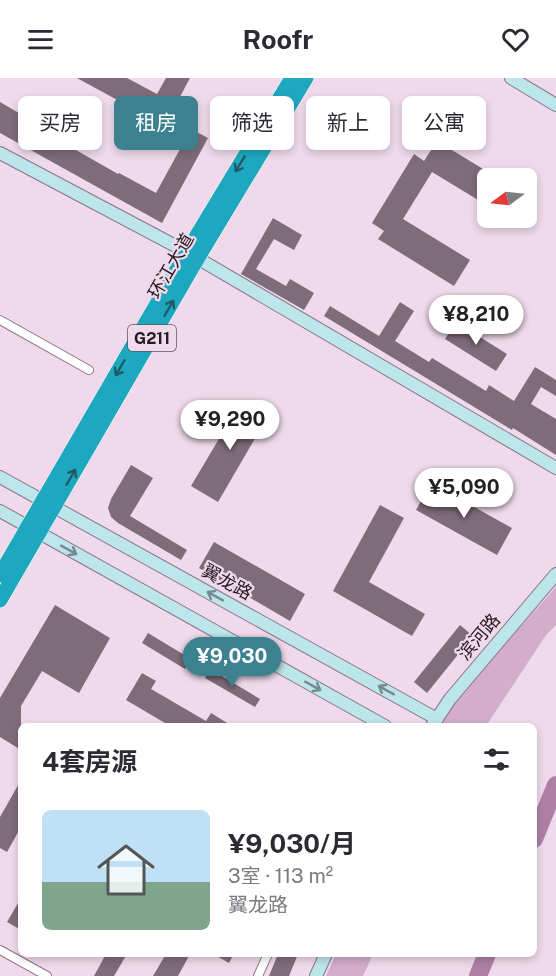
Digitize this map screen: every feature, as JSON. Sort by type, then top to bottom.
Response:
[{"type":"highway","name":"环江大道","points":[[0,600],[34,529],[292,78]]},
{"type":"highway","name":"环江大道","points":[[192,255],[306,78]]},
{"type":"highway","name":"环江大道","points":[[0,575],[34,529]]},
{"type":"main road","points":[[512,78],[556,105]]},
{"type":"main road","points":[[0,153],[192,255],[556,468]]},
{"type":"main road","name":"翼龙路","points":[[0,477],[435,722]]},
{"type":"main road","points":[[1,514],[34,529],[380,723]]},
{"type":"main road","name":"滨河路","points":[[435,722],[450,699],[556,574]]},
{"type":"main road","points":[[316,976],[325,957]]},
{"type":"street","points":[[0,320],[89,370]]},
{"type":"street","points":[[0,950],[47,976]]},
{"type":"street","points":[[258,976],[267,957]]},
{"type":"shaded area","points":[[556,587],[556,625],[546,635],[488,723],[443,723],[453,703]]},
{"type":"shaded area","points":[[335,957],[372,957],[363,976],[326,976]]},
{"type":"building","points":[[77,78],[127,78],[157,94],[166,78],[190,78],[180,96],[114,96],[114,98]]},
{"type":"building","points":[[0,102],[18,112],[18,143],[0,133]]},
{"type":"building","points":[[198,133],[208,138],[162,223],[31,150],[76,150],[156,193],[180,150],[198,150]]},
{"type":"building","points":[[431,150],[452,150],[482,168],[477,168],[477,199],[432,172],[403,219],[470,260],[454,286],[378,239],[384,231],[372,223],[414,154],[424,161]]},
{"type":"building","points":[[273,218],[302,235],[294,250],[274,239],[256,269],[286,286],[290,279],[314,293],[304,310],[241,274]]},
{"type":"building","points":[[400,302],[414,311],[395,341],[429,362],[432,358],[486,391],[489,385],[514,401],[535,367],[556,380],[556,396],[541,387],[531,404],[556,419],[556,455],[324,316],[330,306],[379,336]]},
{"type":"building","points":[[456,322],[507,354],[496,371],[445,339]]},
{"type":"building","points":[[242,400],[268,416],[218,502],[191,486]]},
{"type":"building","points":[[131,465],[153,478],[130,516],[187,550],[181,560],[111,517],[108,508],[111,499]]},
{"type":"building","points":[[431,483],[512,528],[497,555],[416,510]]},
{"type":"building","points":[[380,505],[404,518],[369,582],[425,614],[412,636],[333,591]]},
{"type":"building","points":[[214,542],[305,594],[290,621],[199,568]]},
{"type":"building","points":[[55,605],[110,638],[79,693],[42,671],[21,706],[18,748],[0,737],[0,698]]},
{"type":"building","points":[[460,625],[473,636],[427,693],[414,682]]},
{"type":"building","points":[[148,633],[191,659],[185,669],[142,643]]},
{"type":"building","points":[[210,669],[260,699],[255,707],[205,678]]},
{"type":"building","points":[[142,673],[156,681],[151,689],[206,721],[211,713],[227,723],[165,723],[126,700]]},
{"type":"building","points":[[18,785],[18,832],[7,852],[0,848],[0,817]]},
{"type":"building","points":[[18,903],[18,928],[7,922]]},
{"type":"building","points":[[104,957],[125,957],[114,976],[94,976]]},
{"type":"building","points":[[164,957],[188,957],[178,976],[153,976]]},
{"type":"building","points":[[218,957],[232,957],[229,963]]},
{"type":"building","points":[[277,957],[297,957],[289,976],[269,976]]},
{"type":"waterway","points":[[537,832],[556,785]]},
{"type":"waterway","points":[[478,976],[486,957]]}]
